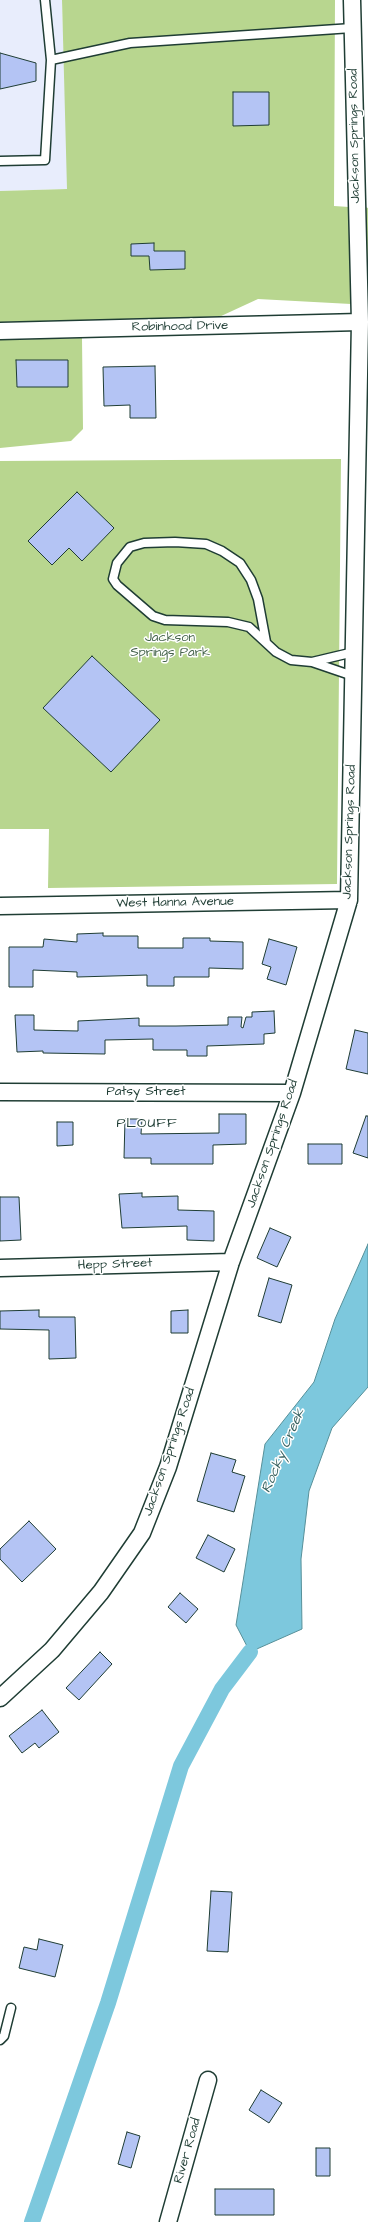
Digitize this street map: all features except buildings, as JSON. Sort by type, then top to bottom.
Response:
[{"type":"street","name":"Jackson Springs Road","points":[[0,1698],[52,1650],[101,1592],[142,1533],[168,1467],[231,1262],[292,1093],[349,900],[360,322],[352,0]]},
{"type":"street","name":"Robinhood Drive","points":[[0,331],[360,322]]},
{"type":"street","name":"West Hanna Avenue","points":[[0,906],[349,900]]},
{"type":"street","name":"Patsy Street","points":[[0,1092],[292,1093]]},
{"type":"street","name":"Hepp Street","points":[[0,1268],[231,1262]]},
{"type":"street","name":"River Road","points":[[168,2222],[208,2080]]},
{"type":"lane","points":[[0,161],[45,160],[51,60],[45,0]]},
{"type":"lane","points":[[51,60],[130,43],[352,28]]},
{"type":"lane","points":[[266,642],[258,599],[251,580],[240,563],[222,551],[206,544],[175,542],[144,543],[130,548],[116,563],[113,579],[117,585],[153,616],[166,620],[235,624],[249,627],[276,652],[291,660],[312,662],[353,676]]},
{"type":"lane","points":[[312,662],[354,652]]},
{"type":"lane","points":[[0,2040],[4,2036],[11,2008]]},
{"type":"shaded area","points":[[0,0],[62,0],[68,189],[0,191]]},
{"type":"green space","points":[[62,0],[335,0],[334,206],[349,207],[351,304],[258,299],[219,317],[0,322],[0,191],[67,189]]},
{"type":"green space","points":[[365,207],[368,208],[368,305],[367,305]]},
{"type":"green space","points":[[82,338],[83,429],[71,441],[0,448],[0,340]]},
{"type":"green space","name":"Jackson Springs Park","points":[[341,459],[337,884],[48,888],[49,829],[0,829],[0,461]]},
{"type":"water","name":"Rocky Creek","points":[[368,1244],[368,1387],[332,1428],[309,1491],[301,1559],[302,1629],[250,1652],[236,1625],[265,1444],[314,1382],[335,1319]]},
{"type":"waterway","points":[[32,2222],[108,2003],[181,1766],[222,1689],[250,1652]]},
{"type":"district","name":"PLOUFF","points":[[147,1124]]}]
